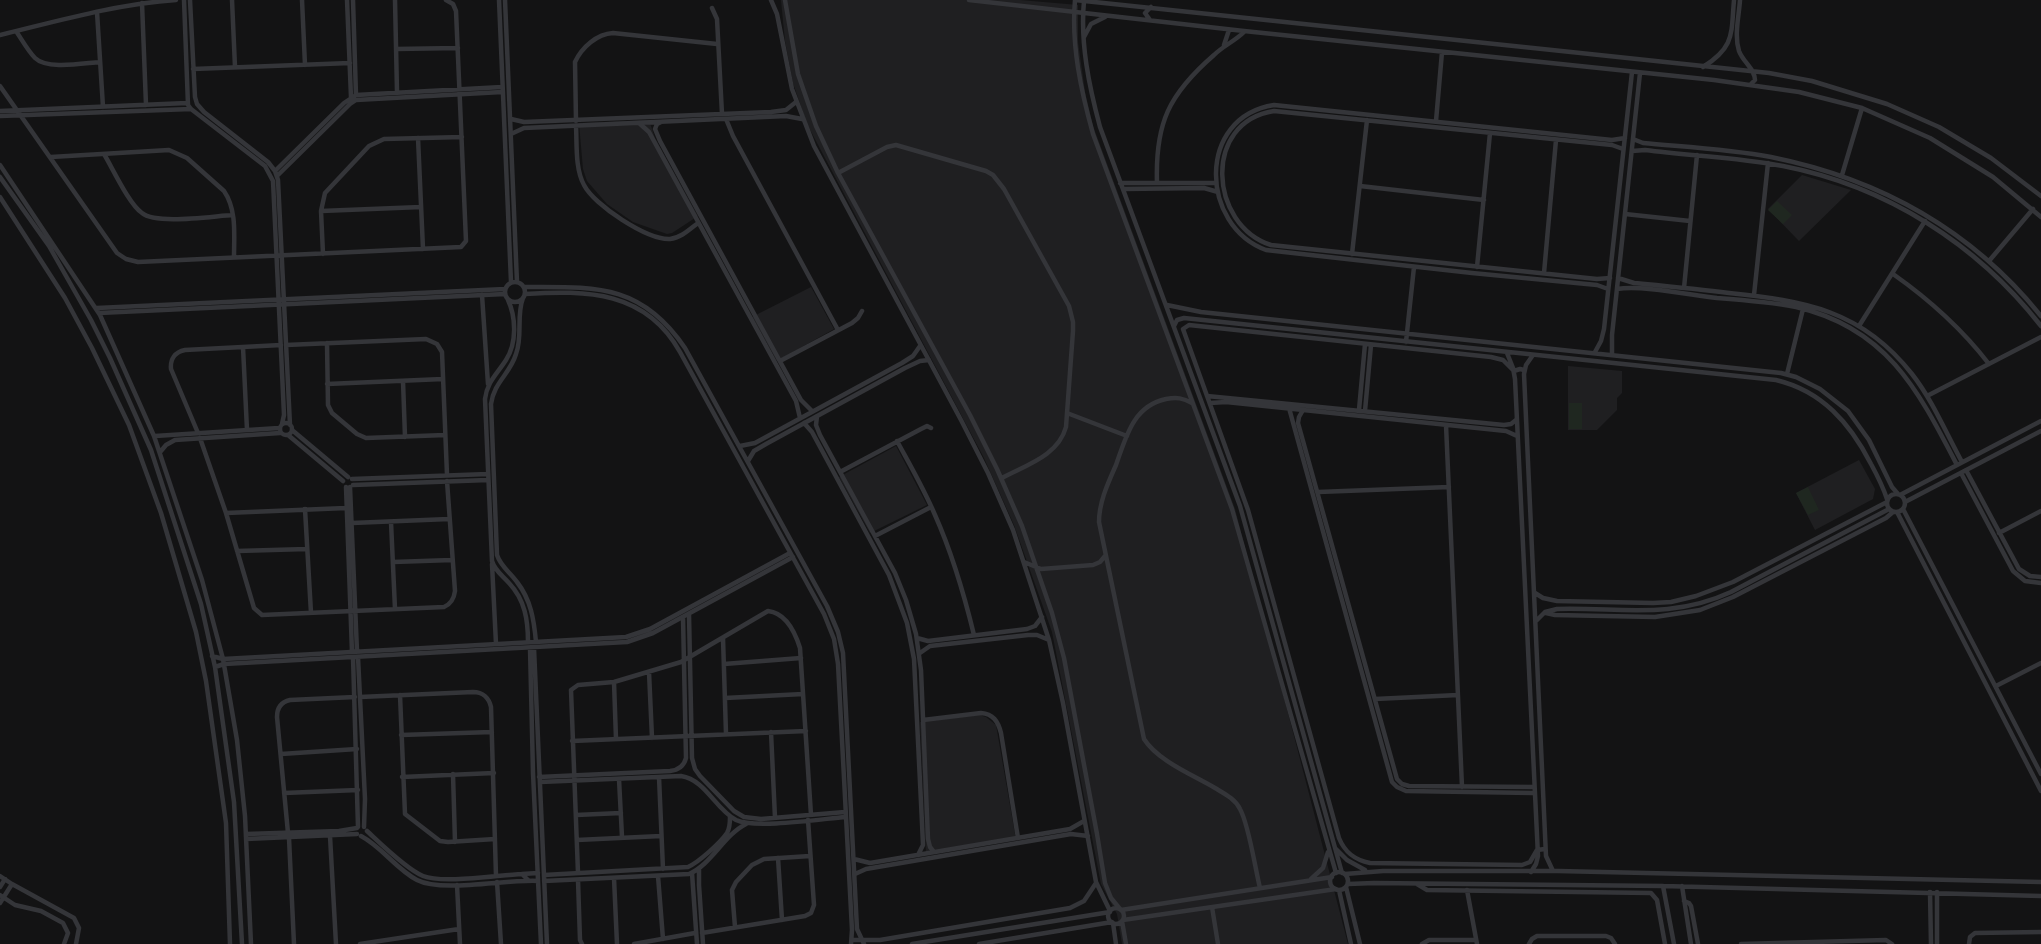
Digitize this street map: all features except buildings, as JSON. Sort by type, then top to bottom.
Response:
[{"type":"street","points":[[0,35],[142,3],[176,0]]},
{"type":"street","points":[[184,0],[187,103],[191,109],[267,168],[273,181],[277,203]]},
{"type":"street","points":[[190,0],[195,97],[199,107],[268,162],[276,173],[290,430]]},
{"type":"street","points":[[232,0],[235,67]]},
{"type":"street","points":[[302,0],[305,65]]},
{"type":"street","points":[[347,0],[354,96]]},
{"type":"street","points":[[353,0],[350,63],[354,96]]},
{"type":"street","points":[[395,0],[397,92]]},
{"type":"street","points":[[0,86],[123,258],[138,261],[459,248],[466,244],[458,48],[456,11],[453,4],[446,0]]},
{"type":"street","points":[[499,0],[514,282]]},
{"type":"street","points":[[282,302],[482,295],[505,292],[514,282],[511,119],[505,0]]},
{"type":"street","points":[[771,0],[777,14],[785,60],[802,118],[843,203],[993,482],[1030,578],[1049,640],[1063,702],[1096,882],[1110,911],[1116,944]]},
{"type":"street","points":[[785,0],[796,66],[805,99],[838,173],[1002,478],[1039,569],[1068,679],[1105,883],[1111,898],[1124,915],[1122,921],[1126,944]]},
{"type":"street","points":[[969,0],[1751,85],[1815,95],[1862,108],[1951,150],[1993,177],[2041,217]]},
{"type":"street","points":[[1351,944],[1338,890],[1331,884],[1339,874],[1335,847],[1322,812],[1232,509],[1093,134],[1077,54],[1075,0],[1753,72],[1767,77],[1833,86],[1912,114],[1939,127],[1991,158],[2041,196]]},
{"type":"street","points":[[1703,67],[1721,55],[1728,44],[1734,0]]},
{"type":"street","points":[[1740,0],[1737,43],[1742,58],[1753,72],[1755,80],[1751,85]]},
{"type":"street","points":[[1084,1],[1086,62],[1100,127],[1219,446],[1247,530],[1322,812],[1328,857],[1323,868],[1309,880]]},
{"type":"street","points":[[142,3],[146,105]]},
{"type":"street","points":[[1150,20],[1145,13],[1152,7]]},
{"type":"street","points":[[712,8],[717,19],[724,116],[736,143],[838,330]]},
{"type":"street","points":[[97,12],[103,107]]},
{"type":"street","points":[[777,14],[786,12]]},
{"type":"street","points":[[1084,37],[1088,28],[1096,21],[1110,16]]},
{"type":"street","points":[[1223,47],[1229,30]]},
{"type":"street","points":[[16,31],[35,58],[44,63],[54,65],[100,62]]},
{"type":"street","points":[[1157,183],[1158,139],[1169,108],[1189,79],[1244,31]]},
{"type":"street","points":[[698,223],[679,237],[669,239],[637,230],[590,194],[582,183],[579,168],[575,62],[582,51],[600,36],[613,33],[717,44]]},
{"type":"street","points":[[396,49],[458,48]]},
{"type":"street","points":[[1531,61],[1535,54],[1532,48]]},
{"type":"street","points":[[186,50],[193,50]]},
{"type":"street","points":[[1551,63],[1548,56],[1552,50]]},
{"type":"street","points":[[1436,121],[1442,52]]},
{"type":"street","points":[[193,69],[350,63]]},
{"type":"street","points":[[1595,352],[1604,329],[1632,72]]},
{"type":"street","points":[[1612,354],[1612,330],[1640,73]]},
{"type":"street","points":[[1767,77],[1768,87]]},
{"type":"street","points":[[311,138],[353,102],[364,98],[502,89]]},
{"type":"street","points":[[276,173],[354,96],[397,92],[410,94]]},
{"type":"street","points":[[68,111],[187,103]]},
{"type":"street","points":[[771,114],[786,110],[796,103]]},
{"type":"street","points":[[1608,289],[1597,285],[1472,273],[1352,254],[1266,250],[1248,240],[1229,219],[1216,183],[1219,150],[1232,127],[1250,112],[1274,106],[1436,121],[1612,145],[1623,149]]},
{"type":"street","points":[[1842,175],[1862,108]]},
{"type":"street","points":[[0,114],[191,109]]},
{"type":"street","points":[[1609,278],[1475,266],[1411,264],[1300,252],[1278,247],[1259,241],[1245,230],[1234,215],[1226,196],[1222,166],[1228,145],[1237,131],[1253,117],[1274,111],[1490,133],[1612,140],[1625,138]]},
{"type":"street","points":[[1628,111],[1636,112]]},
{"type":"street","points":[[511,134],[531,125],[771,114],[802,118]]},
{"type":"street","points":[[576,123],[661,122],[724,116]]},
{"type":"street","points":[[511,119],[531,125]]},
{"type":"street","points":[[1352,254],[1367,120]]},
{"type":"street","points":[[661,122],[655,129],[657,142],[698,223],[797,398],[813,411]]},
{"type":"street","points":[[639,123],[657,142],[780,361],[797,398],[802,421],[817,436],[840,472],[875,536],[900,600],[912,647],[926,839],[934,852]]},
{"type":"street","points":[[1232,127],[1237,131]]},
{"type":"street","points":[[1472,273],[1484,200],[1490,133]]},
{"type":"street","points":[[323,254],[321,211],[326,190],[369,146],[384,139],[462,136]]},
{"type":"street","points":[[418,138],[423,249]]},
{"type":"street","points":[[1544,273],[1556,139]]},
{"type":"street","points":[[1633,139],[1643,143],[1743,153],[1849,184],[1897,202],[1954,241],[1992,272],[2041,326]]},
{"type":"street","points":[[838,173],[887,146],[896,145],[986,171],[999,181],[1072,314],[1067,413],[1063,435],[1053,450],[1002,478]]},
{"type":"street","points":[[1668,153],[1669,146]]},
{"type":"street","points":[[50,157],[164,149],[181,153],[224,191],[230,202],[234,257]]},
{"type":"street","points":[[1632,151],[1781,163],[1842,175],[1934,219],[1989,261],[2041,316]]},
{"type":"street","points":[[103,153],[135,206],[147,217],[160,220],[233,215]]},
{"type":"street","points":[[1684,288],[1697,155]]},
{"type":"street","points":[[1754,295],[1768,163]]},
{"type":"street","points":[[0,165],[98,311],[154,436],[202,580],[223,661],[238,749],[246,837],[251,944]]},
{"type":"street","points":[[0,177],[51,244],[92,320],[141,429],[164,488],[197,591],[215,667],[234,802],[242,944]]},
{"type":"street","points":[[1120,183],[1201,186],[1218,192]]},
{"type":"street","points":[[1123,189],[1216,183]]},
{"type":"street","points":[[1360,187],[1484,200]]},
{"type":"street","points":[[0,197],[65,298],[92,348],[129,425],[161,513],[196,632],[206,681],[226,823],[230,944]]},
{"type":"street","points":[[843,203],[852,198]]},
{"type":"street","points":[[321,211],[421,207]]},
{"type":"street","points":[[1989,261],[2033,209]]},
{"type":"street","points":[[1625,214],[1690,221]]},
{"type":"street","points":[[1859,326],[1925,221]]},
{"type":"street","points":[[1614,240],[1622,241]]},
{"type":"street","points":[[1406,342],[1411,264]]},
{"type":"street","points":[[1893,274],[1957,326],[1989,364]]},
{"type":"street","points":[[1618,278],[1648,287],[1811,305],[1842,321],[1874,344],[1903,372],[1959,464]]},
{"type":"street","points":[[514,282],[524,287],[595,288],[631,298],[649,309],[669,327],[685,348],[791,555],[824,607]]},
{"type":"street","points":[[524,287],[517,353],[497,384],[492,399],[488,477],[498,558],[528,600],[533,617],[544,944]]},
{"type":"street","points":[[1617,289],[1684,288],[1754,295],[1859,326],[1897,357],[1912,374],[1927,396],[1959,464]]},
{"type":"street","points":[[98,311],[505,292]]},
{"type":"street","points":[[488,385],[507,359],[512,345],[513,317],[505,292]]},
{"type":"street","points":[[508,300],[517,302],[524,296],[593,293],[629,304],[652,318],[677,345],[740,446],[824,607],[837,655],[857,929],[863,942]]},
{"type":"street","points":[[482,295],[488,385],[485,399],[490,446],[496,644]]},
{"type":"street","points":[[1166,304],[1201,312],[1676,360],[1787,374],[1820,389],[1842,405],[1864,433],[1892,487],[1905,502]]},
{"type":"street","points":[[1787,374],[1803,309]]},
{"type":"street","points":[[780,361],[855,321],[862,311]]},
{"type":"street","points":[[1200,320],[1201,312]]},
{"type":"street","points":[[1174,327],[1182,318],[1341,338],[1368,344],[1500,359],[1514,371]]},
{"type":"street","points":[[1537,849],[1530,862],[1522,865],[1370,863],[1355,859],[1344,848],[1248,510],[1183,332],[1186,326],[1406,342],[1675,369],[1776,380],[1807,391],[1825,402],[1860,443],[1887,500],[2041,791]]},
{"type":"street","points":[[1604,329],[1612,330]]},
{"type":"street","points":[[1927,396],[2041,337]]},
{"type":"street","points":[[429,339],[437,344],[442,352],[454,594],[450,604],[444,607],[264,615],[257,612],[253,606],[226,513],[199,435],[172,372],[172,359],[177,352],[185,349],[284,345],[429,339]]},
{"type":"street","points":[[327,343],[330,410],[357,434],[369,439],[445,435]]},
{"type":"street","points":[[1362,410],[1368,344]]},
{"type":"street","points":[[284,345],[284,415],[281,428],[283,435],[290,430]]},
{"type":"street","points":[[740,446],[755,443],[817,416],[903,366],[921,345]]},
{"type":"street","points":[[243,347],[247,430]]},
{"type":"street","points":[[1467,348],[1467,355]]},
{"type":"street","points":[[1562,349],[1562,358]]},
{"type":"street","points":[[1506,352],[1514,371],[1538,859],[1530,872]]},
{"type":"street","points":[[1533,355],[1524,370],[1545,849],[1547,862],[1554,871]]},
{"type":"street","points":[[748,462],[751,454],[813,411],[903,366],[929,360]]},
{"type":"street","points":[[1675,369],[1676,360]]},
{"type":"street","points":[[1514,371],[1524,370]]},
{"type":"street","points":[[327,384],[443,379]]},
{"type":"street","points":[[403,381],[405,437]]},
{"type":"street","points":[[945,390],[954,385]]},
{"type":"street","points":[[1186,385],[1178,397],[1154,402],[1143,409],[1135,419],[1100,506],[1099,522],[1144,740],[1161,757],[1236,802],[1243,814],[1260,888]]},
{"type":"street","points":[[1207,396],[1362,410],[1482,426],[1517,436]]},
{"type":"street","points":[[1178,397],[1193,403]]},
{"type":"street","points":[[1210,403],[1226,402],[1446,425],[1506,425],[1516,419]]},
{"type":"street","points":[[1289,408],[1318,492],[1395,786],[1409,792],[1533,790]]},
{"type":"street","points":[[1303,410],[1298,417],[1297,427],[1400,783],[1409,786],[1533,790]]},
{"type":"street","points":[[1067,413],[1127,436]]},
{"type":"street","points":[[817,416],[817,436],[900,584],[917,638],[923,720],[926,839],[918,855]]},
{"type":"street","points":[[1534,592],[1547,600],[1557,601],[1653,603],[1696,596],[1733,582],[1869,511],[1892,495],[1919,485],[2041,421]]},
{"type":"street","points":[[154,436],[281,428],[287,423],[290,430],[348,483],[352,523],[353,611]]},
{"type":"street","points":[[141,429],[149,425]]},
{"type":"street","points":[[1446,425],[1462,787]]},
{"type":"street","points":[[840,472],[926,426],[931,428]]},
{"type":"street","points":[[160,452],[175,440],[199,435],[281,428]]},
{"type":"street","points":[[2023,430],[2028,438]]},
{"type":"street","points":[[2041,431],[1905,502],[1903,509],[2041,774]]},
{"type":"street","points":[[1206,436],[1214,433]]},
{"type":"street","points":[[897,441],[932,507],[957,572],[975,635]]},
{"type":"street","points":[[755,443],[758,449]]},
{"type":"street","points":[[1211,449],[1215,445],[1219,446]]},
{"type":"street","points":[[1875,472],[1883,468]]},
{"type":"street","points":[[1964,472],[1999,533],[2004,548],[2021,571],[2030,576],[2041,577]]},
{"type":"street","points":[[1964,472],[2016,575],[2025,582],[2041,583]]},
{"type":"street","points":[[348,483],[488,477]]},
{"type":"street","points":[[348,483],[346,508],[365,799],[361,830]]},
{"type":"street","points":[[1919,485],[1923,493]]},
{"type":"street","points":[[1318,492],[1449,487]]},
{"type":"street","points":[[875,536],[932,507]]},
{"type":"street","points":[[226,513],[346,508]]},
{"type":"street","points":[[305,509],[311,613]]},
{"type":"street","points":[[1535,622],[1545,612],[1557,609],[1655,611],[1699,604],[1731,592],[1873,518],[1903,509]]},
{"type":"street","points":[[1869,511],[1873,518]]},
{"type":"street","points":[[1545,612],[1558,615],[1646,617],[1700,610],[1734,597],[1893,511]]},
{"type":"street","points":[[1999,533],[2041,511]]},
{"type":"street","points":[[352,523],[449,519]]},
{"type":"street","points":[[391,522],[395,609]]},
{"type":"street","points":[[237,551],[307,549]]},
{"type":"street","points":[[212,656],[223,661],[620,638],[639,634],[791,555]]},
{"type":"street","points":[[355,655],[496,644],[627,642],[647,636],[689,614],[791,555]]},
{"type":"street","points":[[1024,562],[1039,569],[1093,565],[1100,562],[1105,555]]},
{"type":"street","points":[[393,562],[452,560]]},
{"type":"street","points":[[492,561],[522,603],[532,645],[539,779],[538,825]]},
{"type":"street","points":[[1030,578],[1039,569]]},
{"type":"street","points":[[1557,601],[1557,609]]},
{"type":"street","points":[[582,944],[571,690],[578,685],[614,682],[687,659],[763,613],[774,612],[785,620],[793,631],[801,659],[813,911],[807,915],[782,920],[634,944]]},
{"type":"street","points":[[687,659],[689,614]]},
{"type":"street","points":[[917,638],[935,643],[1024,632],[1035,626],[1042,616]]},
{"type":"street","points":[[683,617],[689,736],[695,769],[738,814],[750,819],[810,818]]},
{"type":"street","points":[[919,653],[935,643],[975,635],[1024,632],[1049,640]]},
{"type":"street","points":[[723,637],[726,734]]},
{"type":"street","points":[[1974,662],[1979,654]]},
{"type":"street","points":[[724,664],[801,659]]},
{"type":"street","points":[[215,667],[223,661]]},
{"type":"street","points":[[1974,662],[1983,661]]},
{"type":"street","points":[[1996,686],[2041,663]]},
{"type":"street","points":[[1528,669],[1537,669]]},
{"type":"street","points":[[649,672],[652,738]]},
{"type":"street","points":[[614,682],[616,739]]},
{"type":"street","points":[[294,944],[277,712],[281,704],[290,700],[481,693],[490,702],[501,944]]},
{"type":"street","points":[[725,698],[803,694]]},
{"type":"street","points":[[400,695],[404,811],[407,817],[444,842],[495,839]]},
{"type":"street","points":[[1375,699],[1458,695]]},
{"type":"street","points":[[357,697],[356,749],[361,830],[415,879],[431,885],[457,885],[522,874],[541,878]]},
{"type":"street","points":[[923,720],[981,713],[995,718],[1001,733],[1018,838]]},
{"type":"street","points":[[572,741],[806,731]]},
{"type":"street","points":[[401,735],[492,732]]},
{"type":"street","points":[[771,732],[775,818]]},
{"type":"street","points":[[539,779],[676,770],[685,760],[689,736]]},
{"type":"street","points":[[281,754],[356,749]]},
{"type":"street","points":[[846,760],[845,815],[851,942],[880,940],[1070,908],[1084,901],[1096,882]]},
{"type":"street","points":[[402,776],[494,773]]},
{"type":"street","points":[[453,774],[456,842]]},
{"type":"street","points":[[659,777],[663,869]]},
{"type":"street","points":[[574,778],[691,778],[729,816],[746,824]]},
{"type":"street","points":[[620,779],[622,838]]},
{"type":"street","points":[[284,793],[358,790]]},
{"type":"street","points":[[576,815],[621,813]]},
{"type":"street","points":[[578,876],[614,878],[692,873],[731,834],[746,824],[845,815]]},
{"type":"street","points":[[246,837],[361,830],[414,871],[427,877],[528,881],[685,868],[695,864],[726,834],[730,824],[729,816]]},
{"type":"street","points":[[853,859],[870,865],[1071,832],[1085,820]]},
{"type":"street","points":[[288,835],[330,836],[361,830]]},
{"type":"street","points":[[854,875],[870,865],[1018,838],[1071,832],[1088,836]]},
{"type":"street","points":[[330,836],[336,944]]},
{"type":"street","points":[[577,840],[661,836]]},
{"type":"street","points":[[1328,845],[1339,874],[1348,879],[1347,886],[1360,944]]},
{"type":"street","points":[[1335,847],[1347,860],[1369,872]]},
{"type":"street","points":[[1537,849],[1545,849]]},
{"type":"street","points":[[735,927],[731,897],[734,884],[758,861],[810,856]]},
{"type":"street","points":[[778,858],[782,920]]},
{"type":"street","points":[[697,902],[699,867]]},
{"type":"street","points":[[1374,883],[1371,878],[1373,875],[1383,871]]},
{"type":"street","points":[[912,944],[1116,908],[1339,874],[1383,871],[1554,871],[2041,882]]},
{"type":"street","points":[[692,873],[699,933],[703,944]]},
{"type":"street","points":[[522,874],[528,881]]},
{"type":"street","points":[[1760,875],[1760,888]]},
{"type":"street","points":[[658,876],[663,939]]},
{"type":"street","points":[[1778,876],[1775,882],[1778,888]]},
{"type":"street","points":[[0,887],[2,877],[74,918],[79,928],[76,944]]},
{"type":"street","points":[[614,878],[617,944]]},
{"type":"street","points":[[979,944],[1374,883],[1682,886],[2041,896]]},
{"type":"street","points":[[1417,883],[1427,890],[1647,892],[1654,894],[1657,900],[1665,944]]},
{"type":"street","points":[[12,884],[1,898],[18,906],[41,911],[63,923],[68,931],[64,944]]},
{"type":"street","points":[[457,885],[460,944]]},
{"type":"street","points":[[1663,886],[1674,944]]},
{"type":"street","points":[[1682,886],[1691,944]]},
{"type":"street","points":[[1422,944],[1429,940],[1476,942],[1467,890]]},
{"type":"street","points":[[1931,944],[1933,892]]},
{"type":"street","points":[[1933,892],[1937,944]]},
{"type":"street","points":[[1657,900],[1665,899]]},
{"type":"street","points":[[1684,901],[1691,906],[1698,944]]},
{"type":"street","points":[[1212,907],[1218,944]]},
{"type":"street","points":[[360,944],[459,929]]},
{"type":"street","points":[[1969,944],[1969,937],[1975,933],[2041,932]]},
{"type":"street","points":[[696,944],[699,933]]},
{"type":"street","points":[[1529,944],[1537,936],[1606,936],[1613,939],[1615,944]]},
{"type":"street","points":[[1741,944],[1886,940],[1892,944]]},
{"type":"shaded area","points":[[781,0],[1020,0],[1078,5],[1078,42],[1093,126],[1235,509],[1348,944],[1122,944],[1117,914],[1101,884],[1052,632],[1014,525],[984,458],[807,124],[793,83]]},
{"type":"shaded area","points":[[649,120],[655,138],[698,216],[667,234],[633,222],[607,204],[587,181],[583,169],[579,123]]},
{"type":"shaded area","points":[[1802,175],[1851,190],[1799,241],[1768,209]]},
{"type":"shaded area","points":[[1777,201],[1792,215],[1783,224],[1768,210]]},
{"type":"shaded area","points":[[811,287],[834,329],[777,361],[752,317]]},
{"type":"shaded area","points":[[1568,366],[1622,371],[1622,393],[1617,398],[1617,410],[1597,430],[1568,430]]},
{"type":"shaded area","points":[[1569,403],[1582,403],[1582,429],[1569,429]]},
{"type":"shaded area","points":[[896,446],[927,505],[870,533],[839,477]]},
{"type":"shaded area","points":[[1859,460],[1875,489],[1873,499],[1815,530],[1796,493]]},
{"type":"shaded area","points":[[1808,487],[1819,510],[1808,515],[1796,493]]},
{"type":"shaded area","points":[[979,715],[996,725],[1016,840],[926,855],[920,722]]}]
